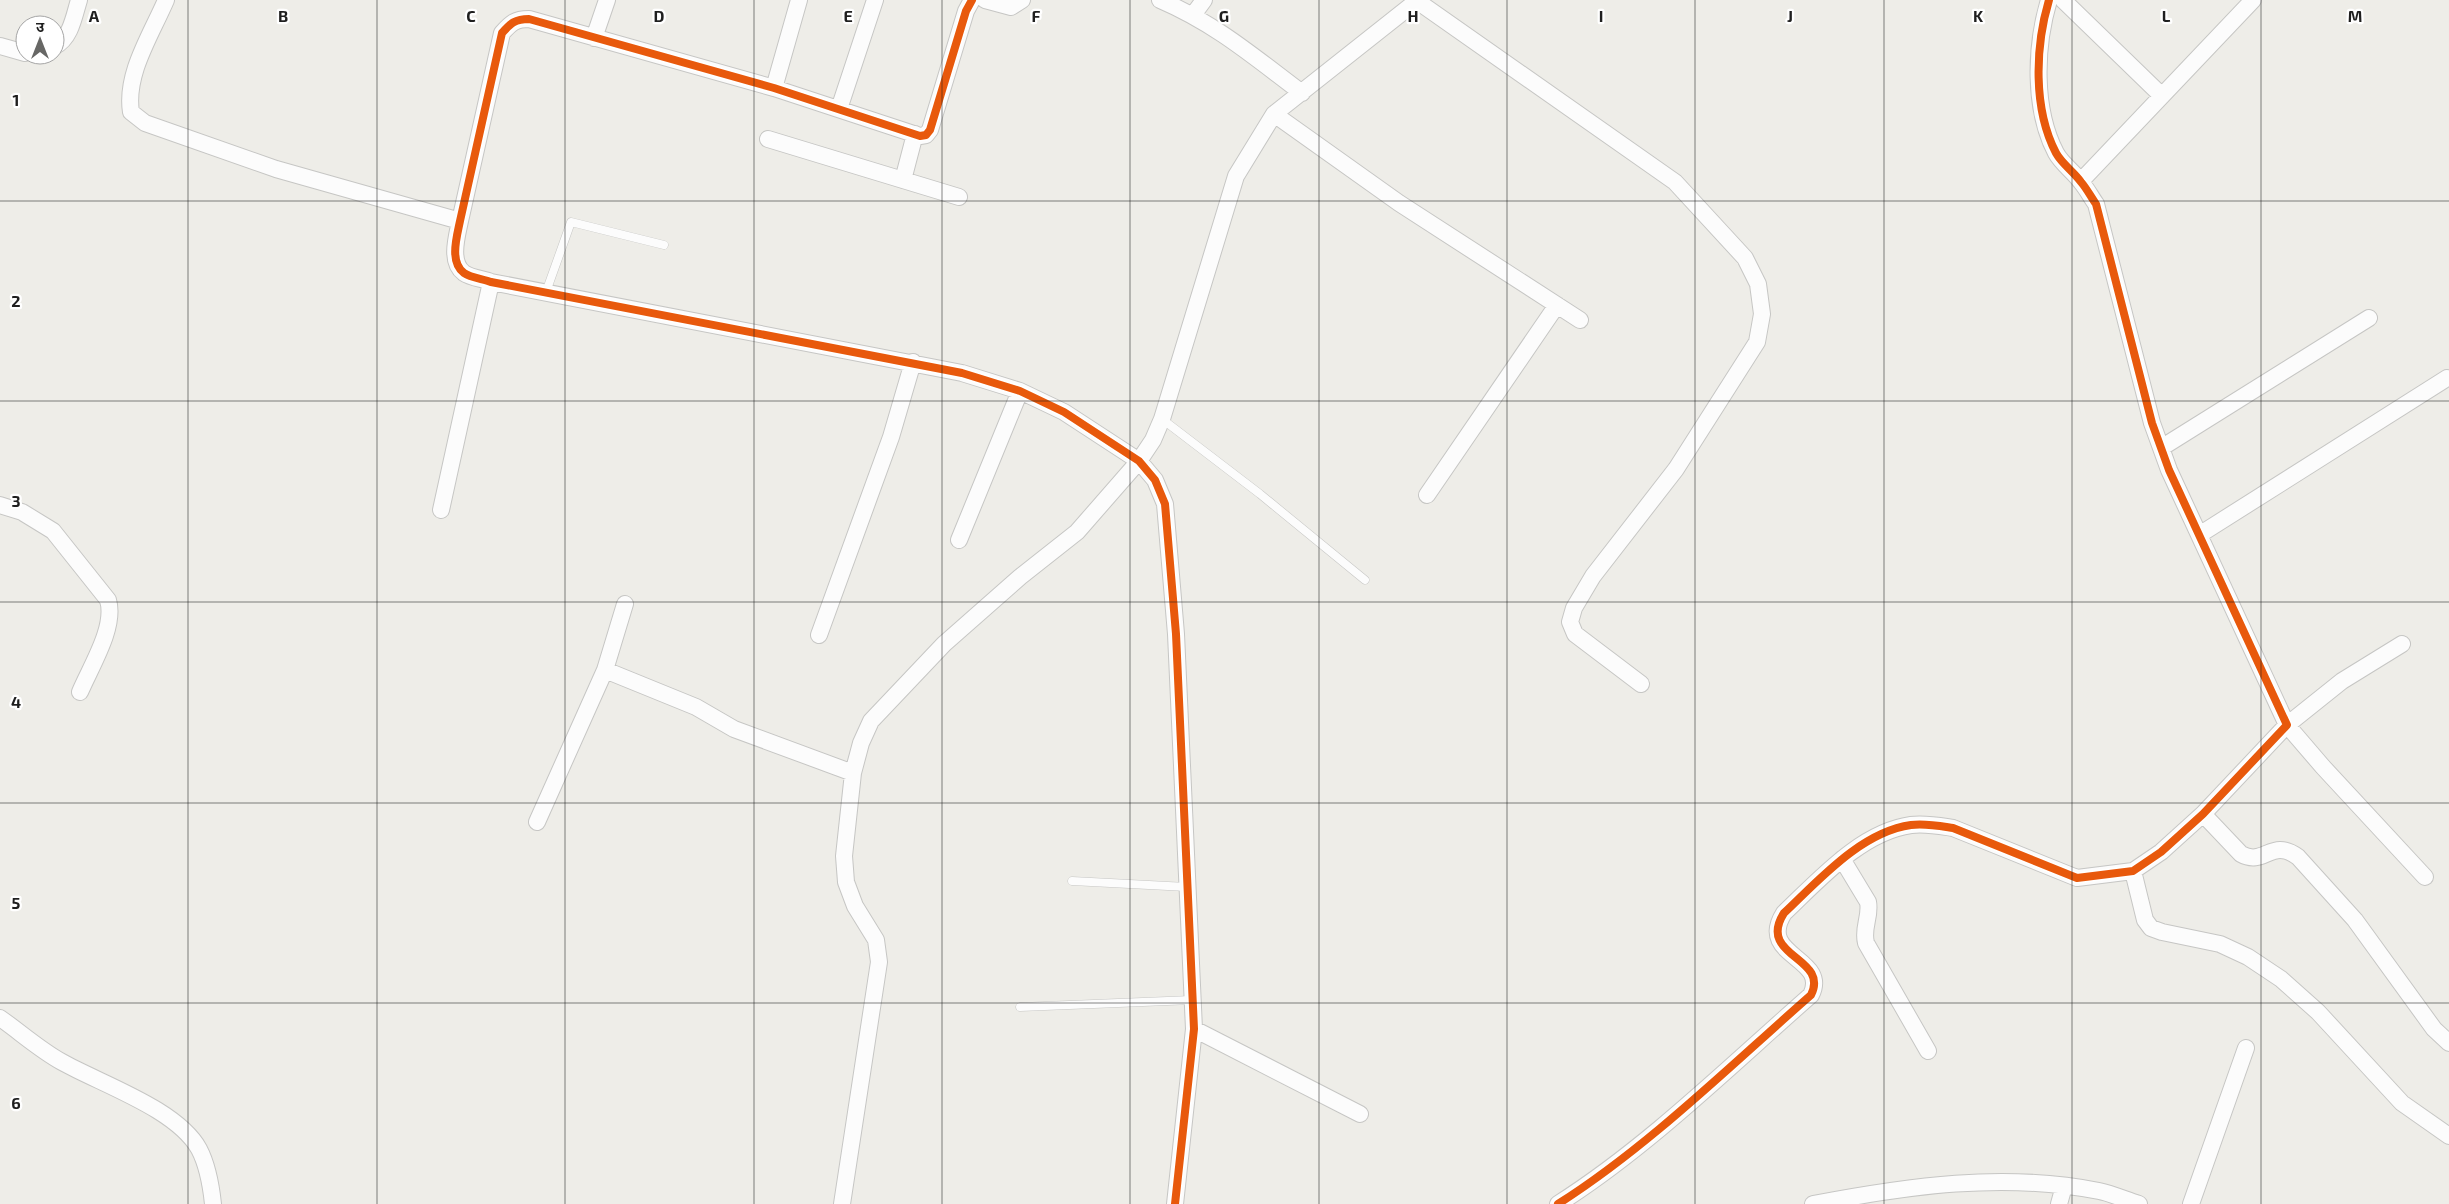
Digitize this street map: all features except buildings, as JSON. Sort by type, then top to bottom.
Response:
[{"type":"street","points":[[65,37],[72,26],[79,0]]},
{"type":"street","points":[[166,0],[133,77],[129,99],[131,112],[144,123],[276,169],[460,221]]},
{"type":"street","points":[[594,38],[607,0]]},
{"type":"street","points":[[774,88],[799,0]]},
{"type":"street","points":[[838,109],[875,0]]},
{"type":"street","points":[[972,0],[966,11],[930,130],[926,135],[915,134],[774,88],[680,60],[528,19],[518,19],[510,23],[502,33],[455,245],[456,262],[464,274],[491,282],[836,349],[914,362],[962,373],[1020,391],[1064,412],[1140,461],[1155,480],[1165,504],[1176,634],[1194,1030],[1175,1204]]},
{"type":"street","points":[[985,0],[1012,6],[1022,0]]},
{"type":"street","points":[[1160,0],[1218,29],[1302,93]]},
{"type":"street","points":[[1193,15],[1204,0]]},
{"type":"street","points":[[842,1204],[880,962],[876,940],[855,906],[846,882],[844,856],[853,773],[861,743],[871,720],[890,698],[944,644],[1020,577],[1077,532],[1140,461],[1153,440],[1162,419],[1236,176],[1252,147],[1274,114],[1418,0],[1674,182],[1745,258],[1758,284],[1762,314],[1757,342],[1676,469],[1593,576],[1574,608],[1570,622],[1575,634],[1642,684]]},
{"type":"street","points":[[2049,0],[2044,15],[2037,84],[2042,119],[2057,155],[2081,181],[2098,211],[2152,423],[2161,448],[2287,725],[2323,767],[2425,877]]},
{"type":"street","points":[[2063,0],[2161,95]]},
{"type":"street","points":[[2081,181],[2253,0]]},
{"type":"street","points":[[0,46],[15,50]]},
{"type":"street","points":[[1274,114],[1399,202],[1580,320]]},
{"type":"street","points":[[902,180],[915,134]]},
{"type":"street","points":[[768,139],[959,197]]},
{"type":"street","points":[[441,510],[491,282]]},
{"type":"street","points":[[1427,495],[1557,305]]},
{"type":"street","points":[[2161,448],[2369,318]]},
{"type":"street","points":[[819,636],[891,437],[914,362]]},
{"type":"street","points":[[2199,535],[2447,378]]},
{"type":"street","points":[[959,540],[1020,391]]},
{"type":"street","points":[[0,505],[22,512],[53,531],[108,600],[111,611],[110,623],[80,692]]},
{"type":"street","points":[[537,822],[605,670],[625,604]]},
{"type":"street","points":[[1558,1204],[1588,1185],[1675,1114],[1811,995],[1816,985],[1814,976],[1780,942],[1777,933],[1778,923],[1784,913],[1849,853],[1894,829],[1912,825],[1932,825],[1953,828],[2077,878],[2134,871],[2161,852],[2203,814],[2287,725],[2342,681],[2402,644]]},
{"type":"street","points":[[605,670],[696,707],[734,729],[853,773]]},
{"type":"street","points":[[2203,814],[2241,854],[2249,858],[2257,858],[2280,849],[2288,850],[2298,857],[2355,920],[2434,1029],[2449,1043]]},
{"type":"street","points":[[1842,859],[1868,902],[1869,908],[1864,934],[1866,943],[1928,1051]]},
{"type":"street","points":[[2134,871],[2145,920],[2151,928],[2220,944],[2248,957],[2281,979],[2318,1012],[2402,1103],[2449,1136]]},
{"type":"street","points":[[0,1018],[61,1062],[137,1098],[183,1130],[198,1148],[207,1170],[213,1204]]},
{"type":"street","points":[[1194,1030],[1360,1114]]},
{"type":"street","points":[[2191,1204],[2246,1048]]},
{"type":"street","points":[[1813,1204],[1866,1194],[1958,1182],[2022,1181],[2101,1191],[2139,1204]]},
{"type":"street","points":[[2059,1204],[2064,1186]]},
{"type":"lane","points":[[546,292],[571,222],[664,244]]},
{"type":"lane","points":[[1162,419],[1260,494],[1365,580]]},
{"type":"lane","points":[[1072,880],[1187,887]]},
{"type":"lane","points":[[1020,1007],[1192,1000]]},
{"type":"cycle path","points":[[972,0],[966,11],[930,130],[926,135],[920,136],[774,88],[529,19],[514,22],[502,33],[457,234],[455,256],[459,268],[464,273],[491,282],[962,373],[1020,391],[1064,412],[1139,461],[1155,480],[1165,504],[1176,634],[1194,1029],[1175,1204]]},
{"type":"cycle path","points":[[1558,1204],[1591,1182],[1657,1131],[1811,995],[1814,982],[1811,972],[1785,948],[1779,939],[1778,928],[1784,913],[1826,872],[1858,847],[1893,829],[1922,824],[1953,828],[2077,878],[2133,871],[2161,852],[2203,814],[2287,725],[2169,470],[2152,423],[2096,204],[2078,178],[2056,153],[2049,136],[2043,117],[2039,78],[2041,38],[2049,0]]}]
